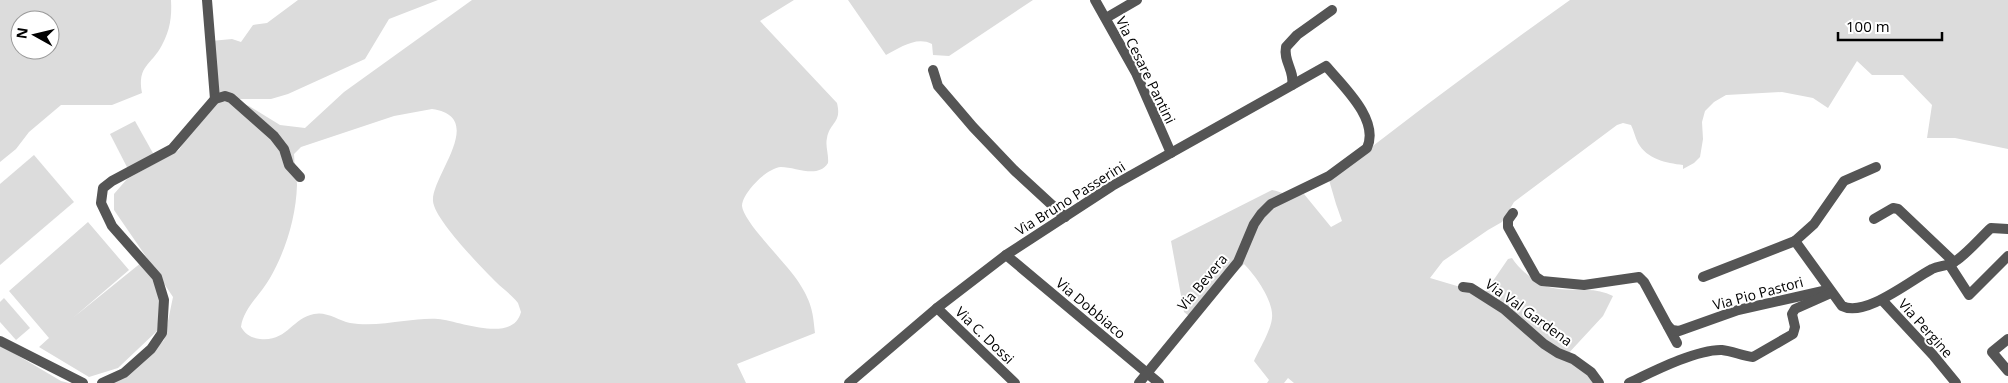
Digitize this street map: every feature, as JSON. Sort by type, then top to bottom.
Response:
[{"type":"street","points":[[207,0],[216,99]]},
{"type":"street","name":"Via Cesare Pantini","points":[[1095,0],[1136,73],[1171,153]]},
{"type":"street","points":[[1106,18],[1137,0]]},
{"type":"street","points":[[1292,86],[1293,77],[1285,58],[1286,46],[1297,35],[1332,10]]},
{"type":"street","name":"Via Bruno Passerini","points":[[849,383],[937,308],[1006,255],[1112,186],[1326,66]]},
{"type":"street","name":"Via Bevera","points":[[1147,373],[1238,262],[1260,214],[1271,204],[1330,176],[1367,148],[1370,142],[1367,118],[1349,92],[1326,66]]},
{"type":"street","points":[[934,70],[938,86],[973,127],[1064,217]]},
{"type":"street","points":[[102,383],[124,373],[151,349],[162,333],[164,300],[157,277],[112,226],[101,203],[103,188],[112,180],[172,149],[216,99],[225,96],[231,98],[274,136],[284,149],[289,165],[300,177]]},
{"type":"street","points":[[1703,277],[1795,241],[1814,224],[1844,181],[1876,167]]},
{"type":"street","points":[[1874,219],[1893,208],[1898,209],[1951,263],[1969,294],[2008,256]]},
{"type":"street","points":[[1513,213],[1508,220],[1508,227],[1536,277],[1542,281],[1584,285],[1638,277],[1644,282],[1677,343]]},
{"type":"street","points":[[1882,300],[1933,269],[1951,263],[1991,228],[2008,229]]},
{"type":"street","name":"Via Pergine","points":[[1795,241],[1842,306],[1848,310],[1882,300],[1951,382]]},
{"type":"street","name":"Via Dobbiaco","points":[[1006,255],[1159,383]]},
{"type":"street","name":"Via Val Gardena","points":[[1463,287],[1472,288],[1504,309],[1544,344],[1558,353],[1573,359],[1591,372],[1599,383]]},
{"type":"street","points":[[1629,383],[1658,369],[1709,351],[1723,350],[1753,357],[1793,334],[1796,326],[1792,314],[1795,309],[1830,291]]},
{"type":"street","name":"Via Pio Pastori","points":[[1668,326],[1672,330],[1679,332],[1738,310],[1830,291]]},
{"type":"street","name":"Via C. Dossi","points":[[937,308],[1015,383]]},
{"type":"street","points":[[2008,339],[1992,352],[2008,371]]},
{"type":"street","points":[[0,341],[83,383]]},
{"type":"street","points":[[1139,383],[1147,373]]},
{"type":"shaded area","points":[[0,0],[171,0],[169,29],[158,52],[143,71],[141,77],[142,93],[112,105],[61,105],[29,132],[16,149],[0,162]]},
{"type":"shaded area","points":[[298,0],[438,0],[389,19],[365,59],[288,94],[271,99],[236,99],[217,95],[211,41],[232,39],[241,42],[253,25],[267,23]]},
{"type":"shaded area","points":[[472,0],[794,0],[760,21],[837,103],[837,119],[828,133],[828,163],[824,168],[813,171],[787,167],[772,170],[753,186],[745,197],[742,206],[745,214],[759,234],[796,278],[805,292],[814,320],[815,333],[737,364],[746,383],[114,383],[129,374],[164,340],[173,297],[149,261],[162,295],[157,331],[118,368],[89,377],[39,347],[49,338],[9,291],[88,222],[129,270],[74,317],[147,258],[114,210],[114,194],[127,179],[179,150],[203,110],[213,102],[233,101],[249,106],[280,125],[305,128],[344,92]],"holes":[[[432,109],[448,114],[456,123],[456,135],[453,149],[435,190],[433,201],[435,209],[460,243],[518,303],[521,312],[516,322],[508,327],[497,329],[434,319],[364,324],[350,323],[318,313],[306,316],[277,337],[260,339],[246,334],[241,327],[242,320],[270,278],[281,256],[289,233],[295,209],[297,185],[294,154],[301,147],[394,116]]]},
{"type":"shaded area","points":[[848,0],[1033,0],[949,56],[933,55],[932,44],[920,41],[902,46],[886,55]]},
{"type":"shaded area","points":[[1570,0],[2008,0],[2008,149],[1955,138],[1927,138],[1932,105],[1903,75],[1872,75],[1857,61],[1828,108],[1813,98],[1782,92],[1726,95],[1714,102],[1705,111],[1702,122],[1703,139],[1700,157],[1683,169],[1683,165],[1670,163],[1646,153],[1638,143],[1631,125],[1623,123],[1617,125],[1514,202],[1502,222],[1443,261],[1430,278],[1484,294],[1508,259],[1512,258],[1526,274],[1545,286],[1559,289],[1600,291],[1613,296],[1603,316],[1566,356],[1600,383],[1294,383],[1288,378],[1284,383],[1267,383],[1269,380],[1254,361],[1269,328],[1272,311],[1263,289],[1244,264],[1194,314],[1189,316],[1184,312],[1171,241],[1272,190],[1291,195],[1304,194],[1331,227],[1342,221],[1329,180],[1448,89]]},
{"type":"shaded area","points":[[135,121],[154,155],[128,169],[110,134]]},
{"type":"shaded area","points":[[34,155],[74,202],[0,265],[0,184]]},
{"type":"shaded area","points":[[4,298],[30,328],[16,340],[0,322],[0,302]]},
{"type":"shaded area","points":[[0,345],[61,381],[69,383],[0,383]]}]
